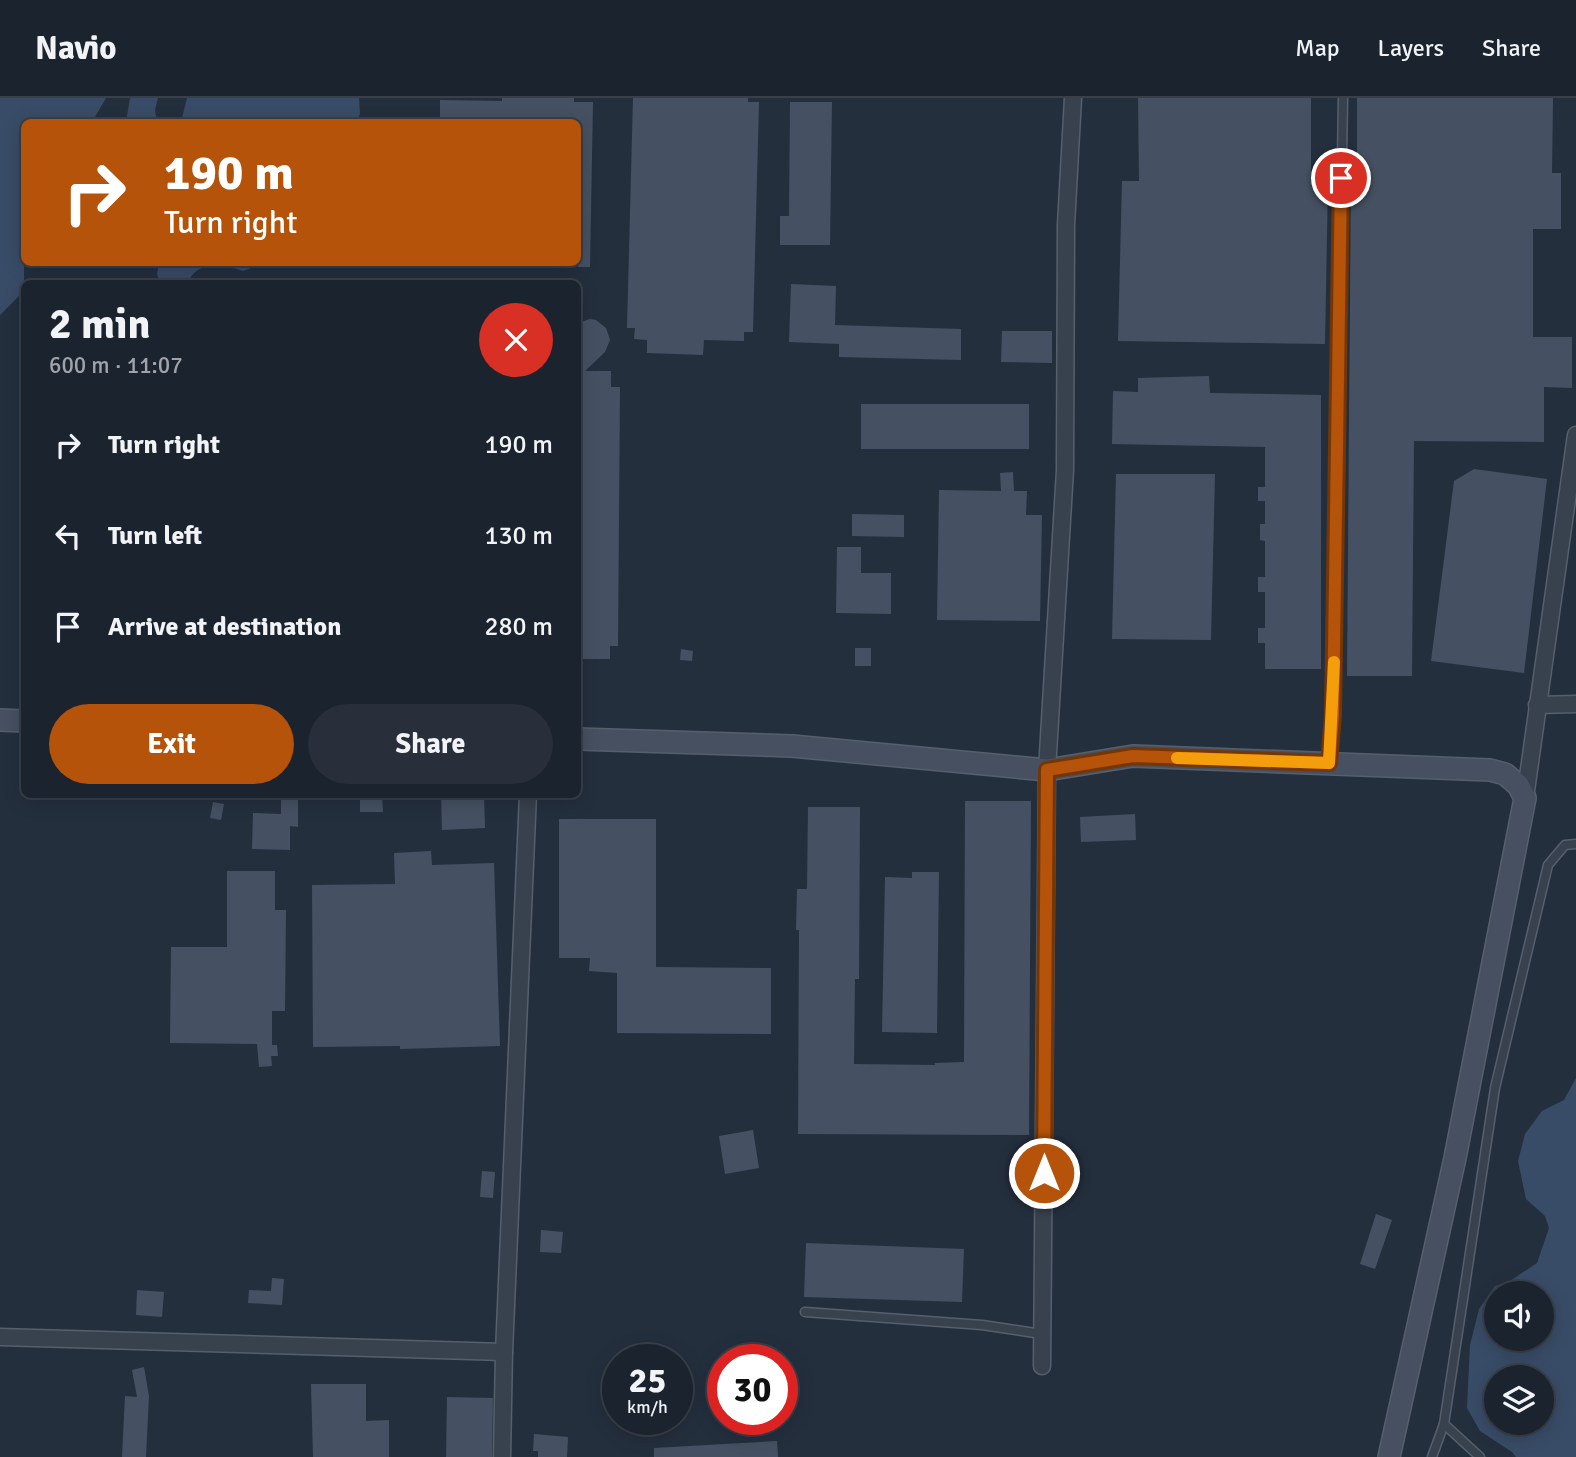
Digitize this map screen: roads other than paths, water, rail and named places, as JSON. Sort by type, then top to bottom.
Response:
[{"type":"street","points":[[1042,1366],[1047,770],[1065,470],[1066,225],[1073,98]]},
{"type":"street","points":[[1389,1457],[1455,1158],[1525,798],[1576,435]]},
{"type":"street","points":[[1537,705],[1576,704]]},
{"type":"street","points":[[0,720],[21,721]]},
{"type":"street","points":[[581,739],[792,746],[1047,770],[1133,756],[1490,770],[1506,774],[1518,785],[1525,798]]},
{"type":"street","points":[[502,1457],[504,1352],[528,798]]},
{"type":"street","points":[[0,1338],[504,1352]]},
{"type":"lane","points":[[1329,763],[1333,715],[1343,98]]},
{"type":"lane","points":[[1432,1457],[1444,1424],[1495,1088],[1548,865],[1565,845],[1576,844]]},
{"type":"lane","points":[[805,1312],[982,1325],[1042,1334]]},
{"type":"lane","points":[[1444,1424],[1480,1457]]},
{"type":"water","points":[[0,98],[106,98],[94,119],[21,119],[21,266],[24,266],[24,280],[21,280],[21,294],[0,315]]},
{"type":"water","points":[[130,98],[158,98],[155,110],[156,119],[126,119]]},
{"type":"water","points":[[187,98],[359,98],[360,114],[358,119],[182,119]]},
{"type":"water","points":[[158,266],[211,266],[197,270],[190,280],[159,280]]},
{"type":"water","points":[[223,266],[257,266],[243,271]]},
{"type":"water","points":[[1576,1078],[1576,1457],[1516,1457],[1486,1435],[1554,1435],[1554,1365],[1484,1365],[1484,1434],[1467,1408],[1470,1345],[1479,1309],[1484,1302],[1484,1351],[1554,1351],[1554,1281],[1510,1281],[1537,1263],[1549,1228],[1545,1216],[1526,1199],[1518,1161],[1525,1134],[1542,1111],[1564,1100]]}]
